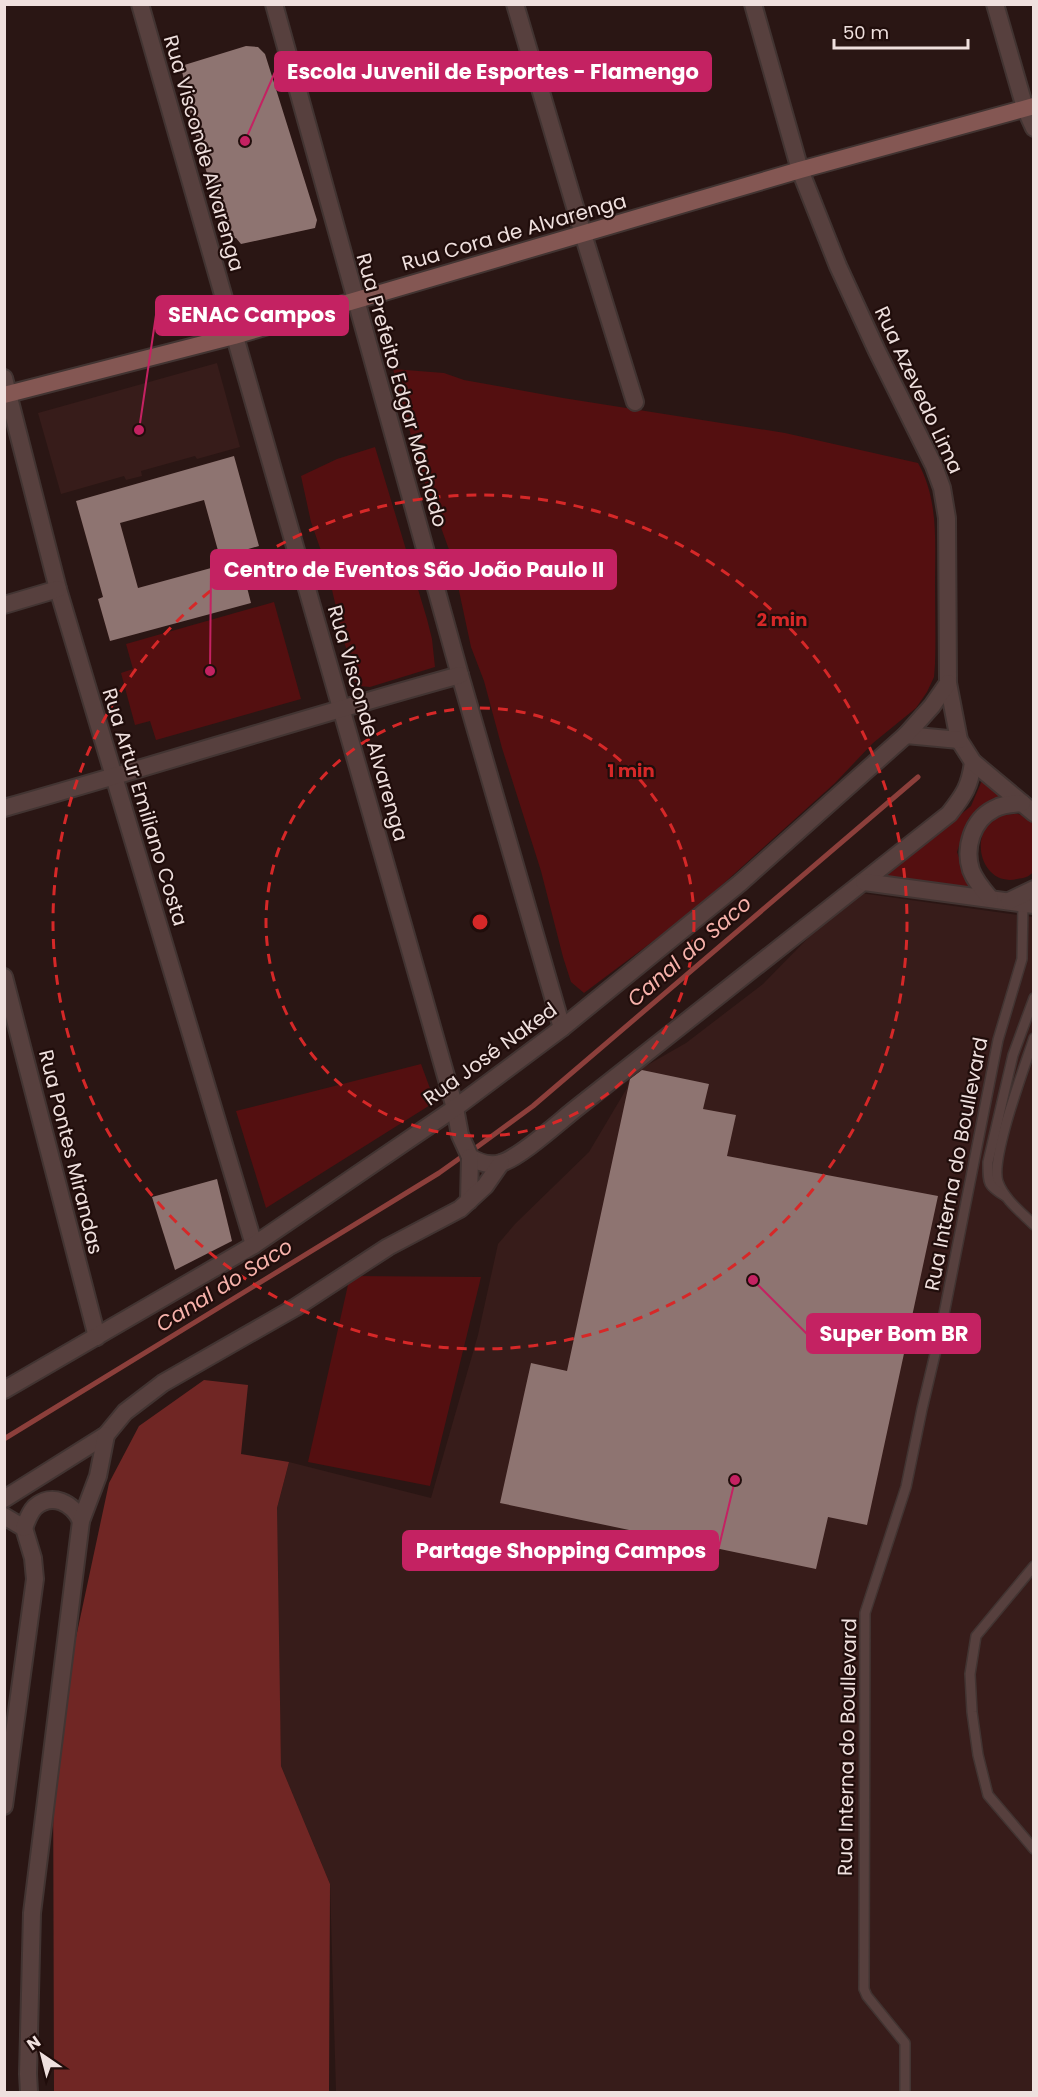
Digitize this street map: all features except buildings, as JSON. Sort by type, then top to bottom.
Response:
[{"type":"main road","name":"Rua Cora de Alvarenga","points":[[6,389],[234,336],[800,170],[1029,107]]},
{"type":"street","name":"Rua Visconde Alvarenga","points":[[141,4],[234,336],[342,707],[455,1108],[460,1135],[470,1157]]},
{"type":"street","name":"Rua Prefeito Edgar Machado","points":[[274,4],[354,300],[562,1028]]},
{"type":"street","points":[[516,4],[635,402]]},
{"type":"street","name":"Rua Azevedo Lima","points":[[753,4],[800,170],[838,266],[934,466],[942,488],[947,518],[948,683],[959,740],[973,762],[1028,808]]},
{"type":"street","points":[[995,4],[1034,128]]},
{"type":"street","name":"Rua Artur Emiliano Costa","points":[[6,389],[58,589],[254,1245]]},
{"type":"street","points":[[4,605],[58,589]]},
{"type":"street","points":[[4,808],[342,707],[460,675]]},
{"type":"street","name":"Rua José Naked","points":[[4,1390],[254,1245],[455,1108],[562,1028],[740,883],[906,735],[932,706],[948,683]]},
{"type":"street","points":[[906,735],[959,740]]},
{"type":"street","points":[[4,1499],[106,1435],[125,1412],[163,1383],[296,1307],[388,1247],[460,1209],[485,1186],[501,1163],[528,1146],[949,814],[966,793],[972,775],[973,762]]},
{"type":"street","points":[[990,898],[972,872],[968,856],[970,839],[975,826],[994,809],[1005,805],[1028,808]]},
{"type":"street","points":[[864,882],[1022,903],[1034,889]]},
{"type":"street","name":"Rua Pontes Mirandas","points":[[4,977],[98,1337]]},
{"type":"street","points":[[469,1201],[470,1157],[485,1164],[501,1163]]},
{"type":"street","points":[[29,2092],[27,2074],[33,1913],[81,1521],[98,1476],[106,1435]]},
{"type":"street","points":[[4,1806],[35,1579],[33,1558],[24,1528],[30,1513],[36,1506],[54,1500],[63,1501],[71,1506],[81,1521]]},
{"type":"street","points":[[4,1516],[24,1528]]},
{"type":"lane","name":"Rua Interna do Boullevard","points":[[905,2092],[905,2043],[867,1996],[864,1989],[865,1613],[906,1487],[921,1409],[941,1329],[998,1040],[1022,959],[1024,928],[1022,903]]},
{"type":"lane","points":[[1005,1196],[992,1188],[988,1178],[988,1162],[1013,1055],[1034,998]]},
{"type":"lane","name":"Rua Interna do Boullevard","points":[[1034,1038],[997,1162],[998,1182],[1005,1196],[1034,1225]]},
{"type":"lane","points":[[1034,1566],[976,1636],[970,1674],[978,1755],[988,1795],[1034,1850]]},
{"type":"shaded area","points":[[217,363],[240,447],[197,459],[195,456],[141,471],[142,476],[126,480],[124,476],[61,494],[38,413]]},
{"type":"shaded area","points":[[393,369],[444,373],[464,380],[563,398],[785,433],[918,463],[930,492],[935,538],[935,664],[934,677],[916,708],[873,743],[835,783],[692,912],[584,993],[571,982],[563,957],[541,871],[502,748],[484,681],[471,647],[452,558],[421,472]]},
{"type":"shaded area","points":[[375,447],[427,619],[435,667],[370,687],[360,686],[353,680],[353,667],[344,642],[327,568],[311,522],[301,476],[337,459]]},
{"type":"shaded area","points":[[274,602],[301,699],[156,740],[150,721],[135,725],[121,673],[133,669],[126,644]]},
{"type":"shaded area","points":[[983,778],[1002,796],[985,803],[969,818],[963,833],[957,852],[970,889],[884,878],[971,806]]},
{"type":"shaded area","points":[[1018,814],[1030,818],[1033,822],[1033,872],[1024,878],[1004,879],[993,874],[986,866],[981,842],[984,831],[992,821],[1004,815]]},
{"type":"shaded area","points":[[853,892],[1033,917],[1033,2092],[336,2092],[330,1884],[281,1766],[276,1569],[277,1508],[289,1462],[431,1498],[478,1335],[498,1244],[515,1224],[589,1152],[627,1088],[632,1067],[644,1067],[686,1043],[763,984]]},
{"type":"shaded area","points":[[421,1064],[435,1102],[266,1208],[236,1111]]},
{"type":"shaded area","points":[[350,1276],[481,1277],[430,1486],[308,1462]]},
{"type":"shaded area","points":[[204,1380],[248,1385],[241,1454],[289,1462],[277,1508],[281,1766],[330,1884],[329,2092],[54,2092],[53,1745],[109,1483],[139,1426]]},
{"type":"waterway","name":"Canal do Saco","points":[[477,1147],[533,1106],[918,777]]},
{"type":"waterway","name":"Canal do Saco","points":[[4,1439],[460,1158]]},
{"type":"place","name":"Escola Juvenil de Esportes - Flamengo","points":[[245,141]]},
{"type":"place","name":"SENAC Campos","points":[[139,430]]},
{"type":"place","name":"Centro de Eventos São João Paulo II","points":[[210,671]]},
{"type":"place","name":"Super Bom BR","points":[[753,1280]]},
{"type":"place","name":"Partage Shopping Campos","points":[[735,1480]]}]
